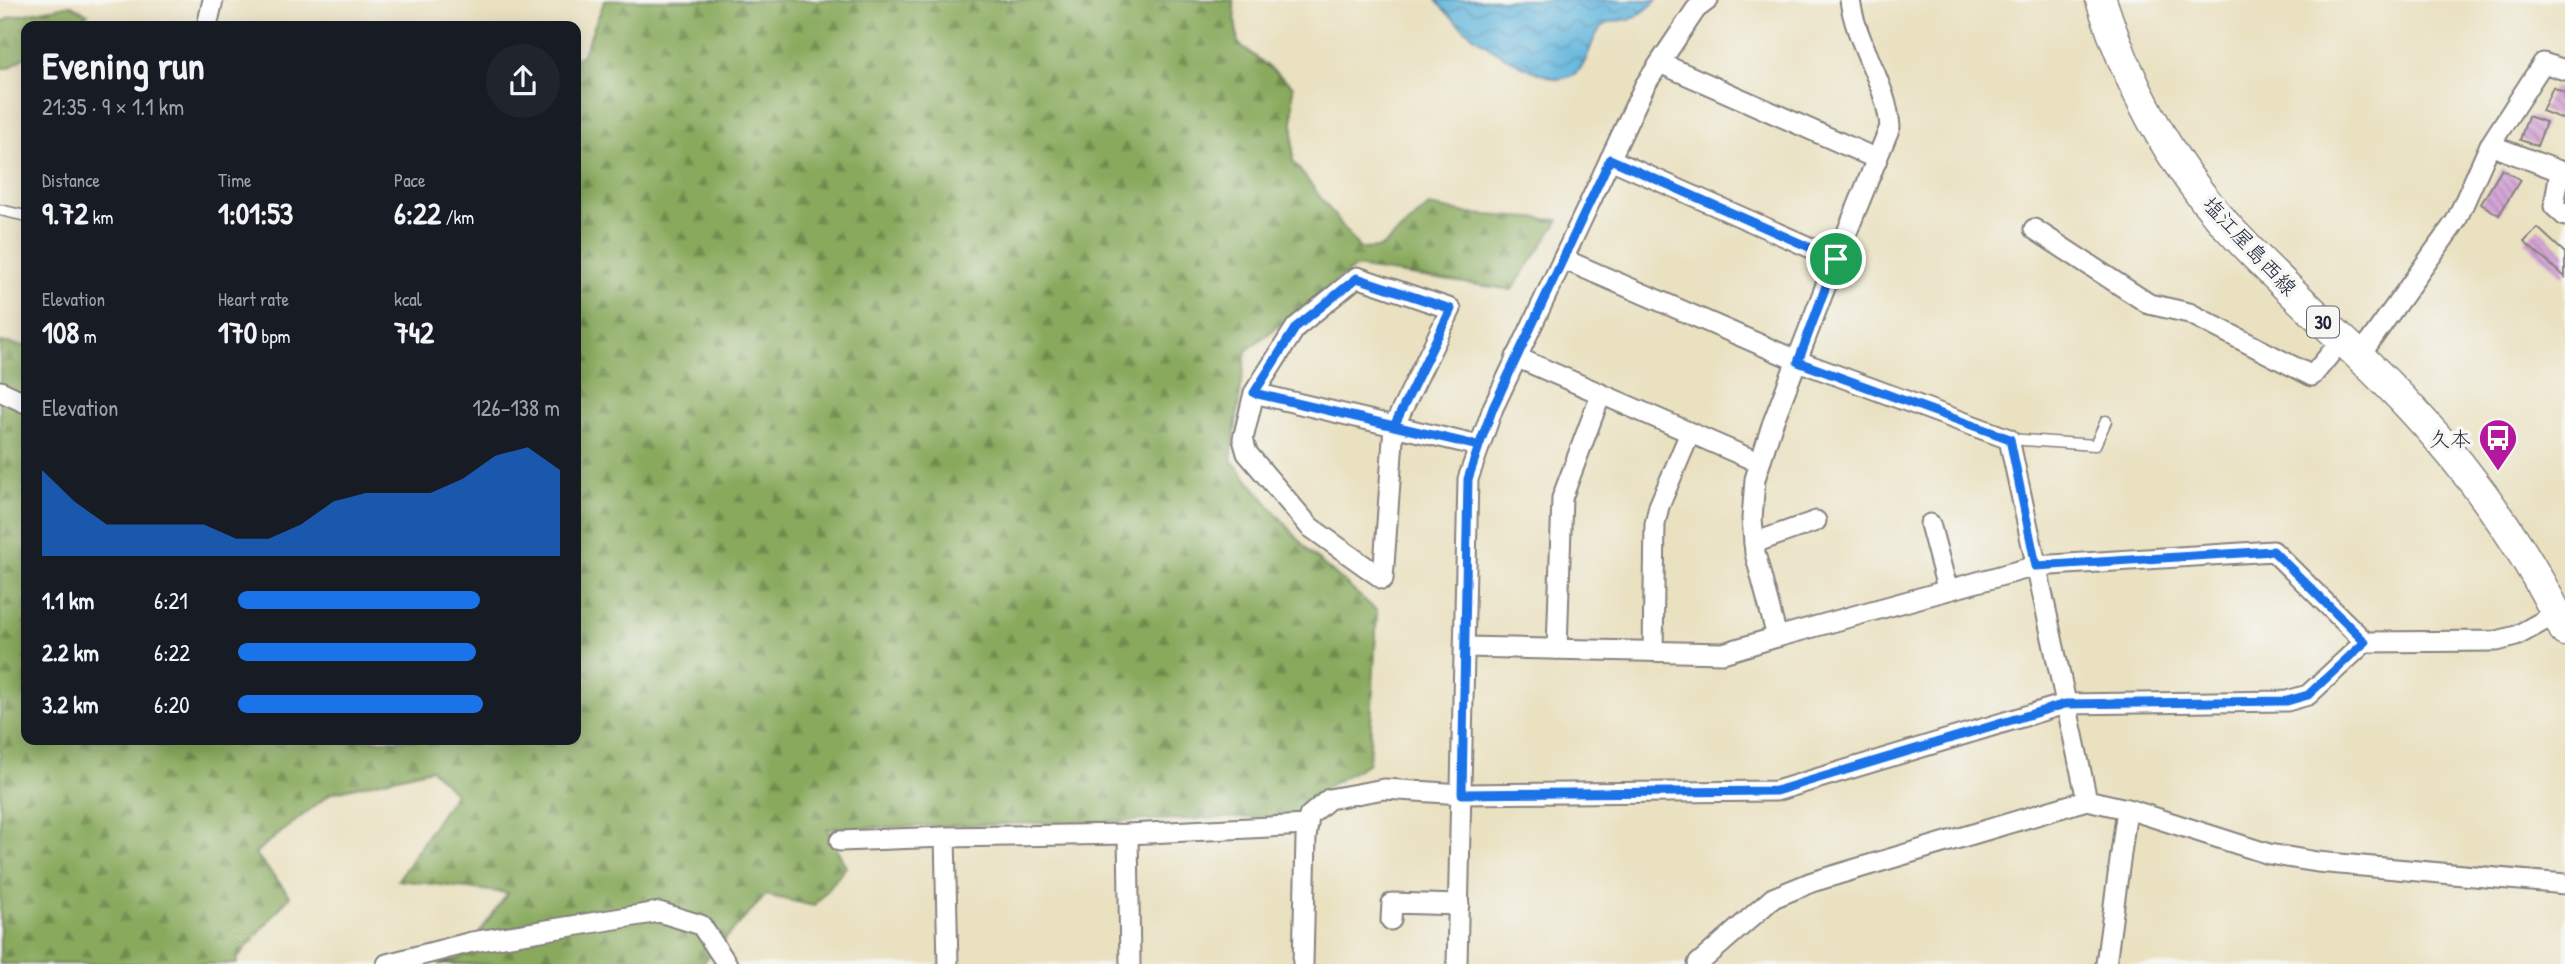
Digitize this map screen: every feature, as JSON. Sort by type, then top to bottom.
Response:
[{"type":"main road","name":"塩江屋島西線","points":[[2101,0],[2132,81],[2162,138],[2191,181],[2227,226],[2408,405],[2482,490],[2559,611]]},
{"type":"street","points":[[207,21],[213,0]]},
{"type":"street","points":[[1457,964],[1468,479],[1493,408],[1645,85],[1696,9],[1708,0]]},
{"type":"street","points":[[1777,637],[1754,543],[1752,519],[1755,479],[1836,259],[1890,127],[1889,112],[1859,41],[1850,0]]},
{"type":"street","points":[[1660,63],[1877,159]]},
{"type":"street","points":[[2034,229],[2149,304],[2189,313],[2312,376],[2351,349],[2456,221],[2490,145],[2543,63],[2565,69]]},
{"type":"street","points":[[2490,145],[2563,172],[2554,206],[2565,216]]},
{"type":"street","points":[[1610,159],[1836,259]]},
{"type":"street","points":[[1563,259],[1798,362],[2010,439],[2087,800]]},
{"type":"street","points":[[1357,278],[1451,309],[1394,426],[1383,579],[1310,527],[1247,453],[1243,439],[1254,393],[1296,327],[1357,278]]},
{"type":"street","points":[[1516,357],[1760,463]]},
{"type":"street","points":[[0,391],[21,401]]},
{"type":"street","points":[[1254,393],[1479,446]]},
{"type":"street","points":[[1557,649],[1562,498],[1601,394]]},
{"type":"street","points":[[1653,651],[1655,524],[1659,506],[1690,433]]},
{"type":"street","points":[[1754,543],[1816,521]]},
{"type":"street","points":[[1930,524],[1947,588]]},
{"type":"street","points":[[1465,647],[1723,653],[1947,588],[2036,566],[2273,551],[2365,642]]},
{"type":"street","points":[[1303,964],[1309,816],[1329,799],[1384,789],[1462,794],[1776,791],[2065,704],[2287,701],[2308,695],[2365,642],[2497,641],[2516,636],[2559,611]]},
{"type":"street","points":[[1699,964],[1773,898],[1812,882],[2087,800],[2127,809],[2269,854],[2317,862],[2565,884]]},
{"type":"street","points":[[2106,964],[2127,809]]},
{"type":"street","points":[[840,841],[1128,834],[1308,825]]},
{"type":"street","points":[[1128,834],[1130,964]]},
{"type":"street","points":[[946,837],[948,964]]},
{"type":"street","points":[[1391,920],[1392,903],[1459,905]]},
{"type":"street","points":[[387,964],[472,942],[659,912],[701,925],[727,964]]},
{"type":"lane","points":[[0,210],[21,215]]},
{"type":"lane","points":[[2010,439],[2095,445],[2106,421]]},
{"type":"green space","points":[[605,0],[1233,0],[1238,43],[1293,86],[1293,161],[1360,249],[1380,248],[1429,206],[1472,214],[1559,220],[1512,290],[1355,267],[1246,351],[1231,460],[1310,553],[1377,611],[1369,763],[1323,789],[1299,816],[827,829],[846,867],[814,906],[766,895],[702,964],[438,964],[461,958],[508,893],[398,880],[455,793],[431,769],[331,793],[255,853],[290,896],[237,958],[237,964],[0,964],[0,342],[21,345],[21,745],[581,745],[582,56]]},
{"type":"green space","points":[[71,5],[88,14],[78,21],[21,21],[21,60],[9,68],[0,68],[0,24],[10,17]]},
{"type":"water","points":[[1436,0],[1657,0],[1634,18],[1610,22],[1603,26],[1595,36],[1582,67],[1568,77],[1557,79],[1524,67],[1490,48],[1460,25]]},
{"type":"building","points":[[2553,87],[2565,93],[2565,120],[2542,111]]},
{"type":"building","points":[[2528,116],[2546,122],[2537,146],[2520,140]]},
{"type":"building","points":[[2502,169],[2520,180],[2499,215],[2481,204]]},
{"type":"building","points":[[2538,228],[2565,253],[2565,277],[2524,242]]},
{"type":"place","name":"久本","points":[[2498,472]]},
{"type":"route","points":[[1836,259],[1610,159],[1493,408],[1479,446],[1394,426],[1451,309],[1357,278],[1296,327],[1254,393],[1479,446],[1468,479],[1462,794],[1776,791],[2065,704],[2287,701],[2308,695],[2365,642],[2273,551],[2036,566],[2010,439],[1798,362],[1836,259]]}]
